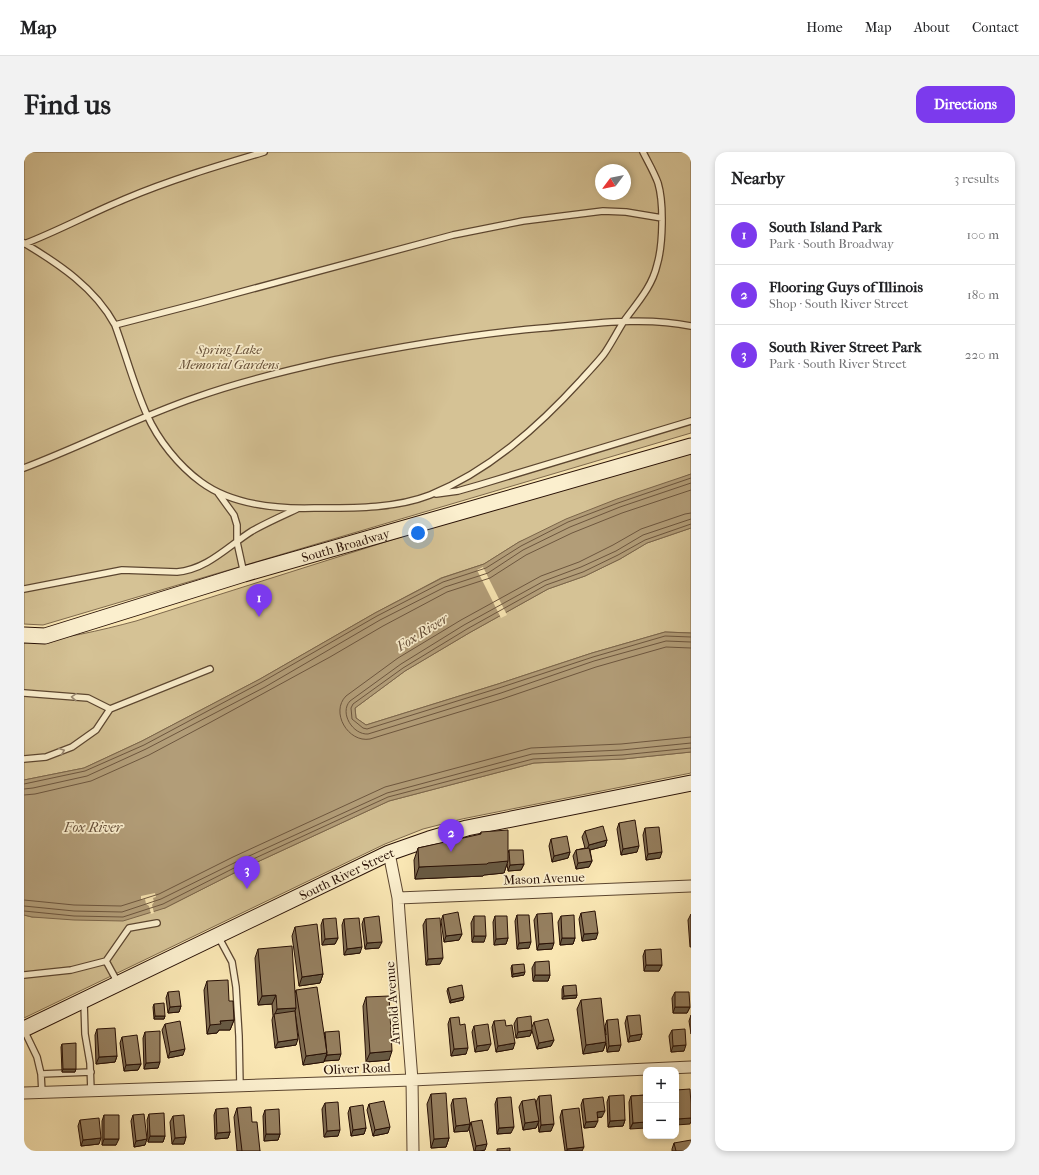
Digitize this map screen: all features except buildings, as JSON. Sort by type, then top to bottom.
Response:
[{"type":"street","name":"South Broadway","points":[[24,635],[45,636],[244,574],[691,446]]},
{"type":"street","name":"South River Street","points":[[24,1030],[389,853],[428,839],[467,828],[691,783]]},
{"type":"street","name":"Arnold Avenue","points":[[389,853],[398,898],[412,1080],[412,1151]]},
{"type":"street","name":"Mason Avenue","points":[[398,898],[691,886]]},
{"type":"street","name":"Oliver Road","points":[[24,1093],[412,1080],[691,1067]]},
{"type":"lane","points":[[24,244],[124,199],[166,183],[264,152]]},
{"type":"lane","points":[[24,244],[65,270],[83,285],[108,312],[115,325],[147,416],[157,434],[177,460],[202,483],[230,497],[250,503],[298,509],[380,506],[417,500],[477,471],[502,454],[549,415],[604,354],[624,320],[639,302],[647,289],[657,267],[661,248],[662,218],[659,185],[643,152]]},
{"type":"lane","points":[[115,325],[453,235],[531,220],[603,211],[626,212],[662,218]]},
{"type":"lane","points":[[24,468],[147,416],[239,383],[358,355],[451,338],[496,332],[624,320],[691,326]]},
{"type":"lane","points":[[432,494],[458,491],[479,486],[691,421]]},
{"type":"lane","points":[[216,491],[234,515],[237,525],[237,542],[244,574]]},
{"type":"lane","points":[[24,589],[122,570],[185,572],[208,562],[252,531],[298,509]]},
{"type":"lane","points":[[24,759],[46,757],[72,747],[96,730],[110,709],[210,669]]},
{"type":"lane","points":[[24,693],[88,698],[110,709]]},
{"type":"lane","points":[[24,976],[71,970],[106,961],[129,928],[157,923]]},
{"type":"lane","points":[[218,935],[232,962],[236,987],[240,1086]]},
{"type":"lane","points":[[106,961],[119,983]]},
{"type":"lane","points":[[84,1000],[85,1034],[91,1072],[91,1091]]},
{"type":"lane","points":[[24,1030],[37,1058],[42,1074],[42,1093]]},
{"type":"lane","points":[[42,1074],[91,1072]]},
{"type":"green space","name":"Spring Lake Memorial Gardens","points":[[24,152],[691,152],[691,433],[43,625],[24,624]]},
{"type":"green space","points":[[691,452],[691,474],[519,542],[484,564],[441,578],[375,613],[260,679],[142,741],[84,768],[24,780],[24,643],[80,634],[136,621],[423,530]]},
{"type":"green space","points":[[691,528],[691,633],[665,632],[592,653],[366,725],[356,718],[355,708],[405,671],[469,633],[548,589],[585,576],[620,559],[647,543]]},
{"type":"green space","points":[[691,752],[691,773],[462,819],[423,829],[385,844],[24,1018],[24,915],[32,917],[165,908],[240,870],[389,801],[534,763],[623,759]]},
{"type":"water","name":"Fox River","points":[[691,474],[691,528],[647,543],[620,559],[585,576],[548,589],[405,671],[355,708],[356,718],[366,725],[592,653],[665,632],[691,633],[691,752],[623,759],[534,763],[389,801],[240,870],[165,908],[123,921],[74,920],[24,915],[24,780],[84,768],[142,741],[260,679],[375,613],[442,578],[484,564],[519,542],[566,519],[617,499]]},
{"type":"pier","points":[[483,567],[507,615],[501,618],[477,570]]},
{"type":"pier","points":[[155,893],[156,897],[153,898],[154,902],[152,905],[154,913],[151,914],[149,906],[146,904],[145,899],[141,900],[141,896]]},
{"type":"place","name":"South Island Park","points":[[259,617]]},
{"type":"place","name":"Flooring Guys of Illinois","points":[[451,852]]},
{"type":"place","name":"South River Street Park","points":[[247,889]]}]
